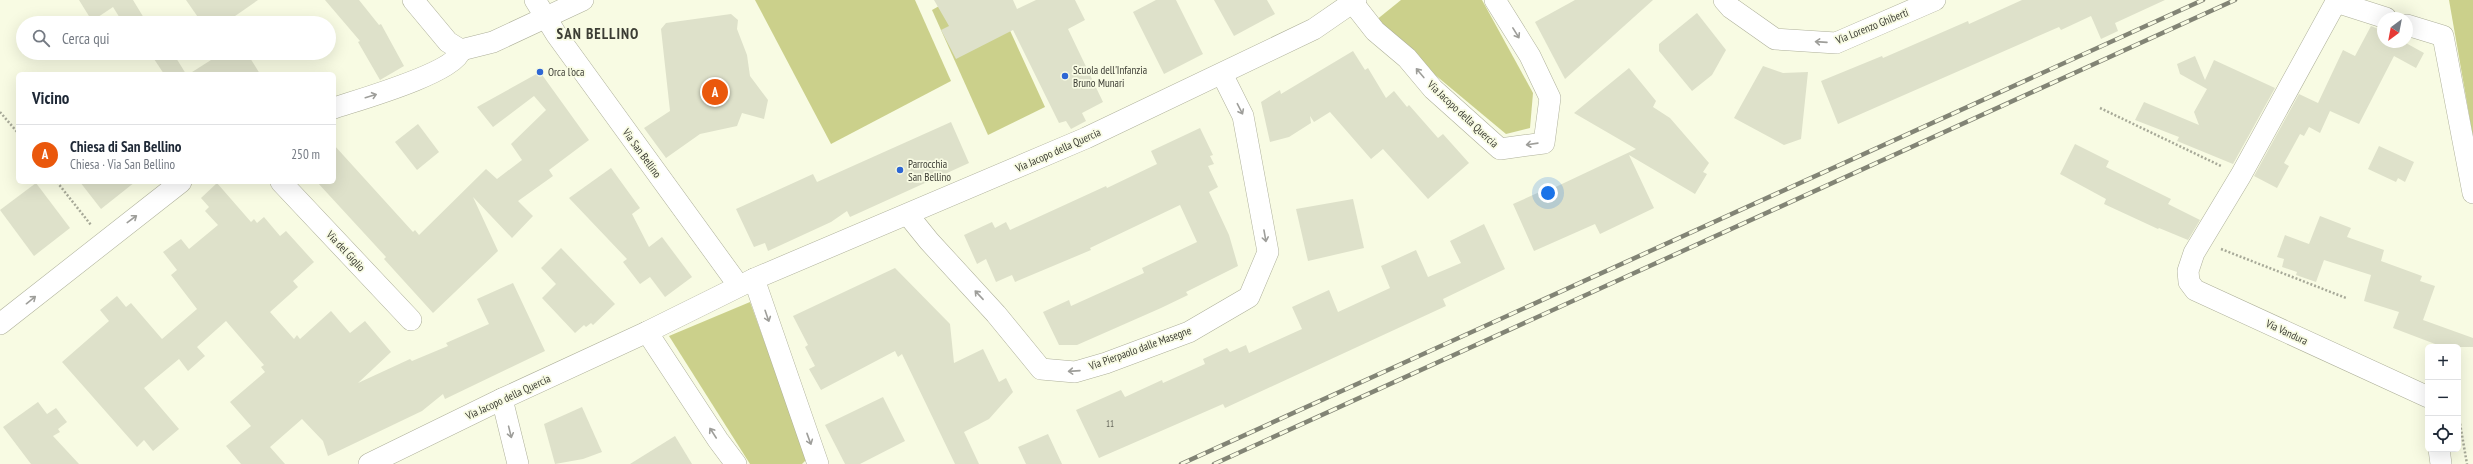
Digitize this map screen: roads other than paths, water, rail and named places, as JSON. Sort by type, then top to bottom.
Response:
[{"type":"street","points":[[413,0],[448,42],[461,50],[493,42],[583,0]]},
{"type":"street","name":"Via San Bellino","points":[[535,0],[546,18],[746,283]]},
{"type":"street","name":"Via Jacopo della Quercia","points":[[369,464],[502,399],[647,332],[746,283],[1086,138],[1314,29],[1355,1],[1375,31],[1407,58],[1433,89],[1500,149],[1544,143],[1550,98],[1530,56],[1495,0]]},
{"type":"street","name":"Via Lorenzo Ghiberti","points":[[1724,0],[1731,8],[1775,38],[1836,43],[1935,0]]},
{"type":"street","name":"Via Vandura","points":[[2377,15],[2336,2],[2241,175],[2194,253],[2188,271],[2189,282],[2195,290],[2425,396]]},
{"type":"street","points":[[2413,27],[2443,36],[2473,193]]},
{"type":"street","points":[[336,107],[435,72],[451,63],[459,56],[461,50]]},
{"type":"street","name":"Via Pierpaolo dalle Masegne","points":[[908,215],[929,241],[996,314],[1042,369],[1075,372],[1106,363],[1189,332],[1249,297],[1268,252],[1243,116],[1222,74]]},
{"type":"street","points":[[0,324],[178,184]]},
{"type":"street","name":"Via del Giglio","points":[[283,184],[411,320]]},
{"type":"street","points":[[746,283],[818,464]]},
{"type":"street","points":[[647,332],[718,440],[736,464]]},
{"type":"street","points":[[502,399],[518,464]]},
{"type":"street","points":[[2439,452],[2441,464]]},
{"type":"railway","points":[[1181,464],[2203,0]]},
{"type":"railway","points":[[1214,464],[2235,0]]},
{"type":"place","name":"Orca l'oca","points":[[540,72]]},
{"type":"place","name":"Scuola dell'Infanzia Bruno Munari","points":[[1065,76]]},
{"type":"place","name":"Chiesa di San Bellino","points":[[715,92]]},
{"type":"place","name":"Parrocchia San Bellino","points":[[900,170]]},
{"type":"district","name":"SAN BELLINO","points":[[598,34]]}]
